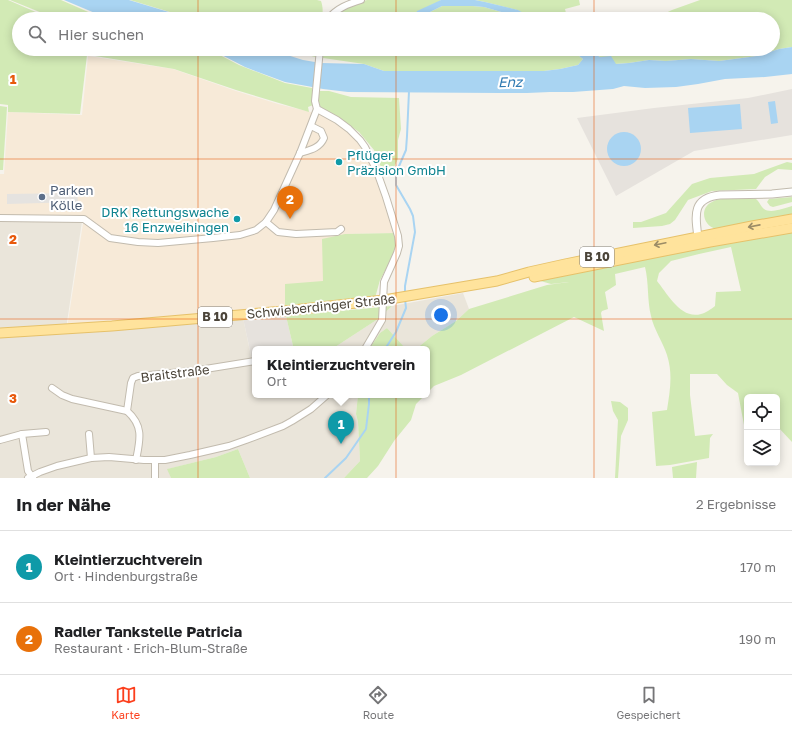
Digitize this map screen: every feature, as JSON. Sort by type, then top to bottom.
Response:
[{"type":"main road","name":"B 10","points":[[695,243],[752,226],[792,219]]},
{"type":"main road","points":[[695,243],[710,242],[792,228]]},
{"type":"main road","name":"Schwieberdinger Straße","points":[[497,281],[565,264],[695,243]]},
{"type":"main road","name":"Schwieberdinger Straße","points":[[0,333],[105,327],[284,312],[384,300],[497,281],[530,278],[695,243]]},
{"type":"street","points":[[335,12],[340,8],[361,0]]},
{"type":"street","points":[[0,218],[84,219],[110,238],[138,242],[213,238],[240,235],[256,230],[266,222],[274,210],[311,126],[317,109],[315,90],[319,56]]},
{"type":"street","points":[[317,109],[349,129],[360,140],[376,169],[396,228],[399,242],[397,253],[384,282],[382,320],[367,346]]},
{"type":"street","points":[[300,153],[314,148],[322,142],[324,138],[321,131],[311,126]]},
{"type":"street","points":[[695,243],[697,210],[705,198],[720,195],[792,192]]},
{"type":"street","points":[[266,222],[278,232],[296,234],[337,232],[341,229]]},
{"type":"street","name":"Braitstraße","points":[[127,411],[131,383],[133,378],[138,376],[252,361]]},
{"type":"street","points":[[52,388],[62,395],[72,399],[127,411],[133,417],[140,434],[140,442],[136,460]]},
{"type":"street","points":[[22,434],[28,471],[31,477],[57,466],[91,458],[109,457],[136,460],[170,459],[229,446],[283,426],[311,409],[323,398]]},
{"type":"street","points":[[0,440],[22,434],[46,432]]},
{"type":"street","points":[[89,434],[91,458]]},
{"type":"street","points":[[155,460],[155,478]]},
{"type":"shaded area","points":[[88,56],[173,69],[278,104],[323,115],[353,134],[370,159],[397,233],[345,234],[323,282],[285,308],[67,328],[84,217],[0,216],[0,174],[4,174],[8,112],[82,115]]},
{"type":"shaded area","points":[[792,89],[792,135],[694,151],[616,196],[577,118],[748,98]]},
{"type":"shaded area","name":"Parken Kölle","points":[[77,193],[78,202],[7,204],[7,194]]},
{"type":"shaded area","points":[[0,220],[82,221],[66,329],[243,318],[252,361],[252,398],[358,398],[356,414],[358,422],[360,461],[344,478],[250,478],[238,449],[216,457],[168,469],[171,478],[0,478]]},
{"type":"shaded area","points":[[463,293],[469,309],[456,321],[432,336],[420,346],[403,346],[387,328],[380,333],[371,346],[337,346],[378,319],[392,306]]},
{"type":"shaded area","points":[[286,316],[293,346],[252,346],[252,360],[243,318]]},
{"type":"green space","points":[[0,0],[8,0],[36,12],[12,12],[12,56],[87,56],[80,114],[8,112],[8,105],[0,104]]},
{"type":"green space","points":[[10,0],[61,0],[88,12],[40,12]]},
{"type":"green space","points":[[130,0],[317,0],[321,1],[323,12],[170,12]]},
{"type":"green space","points":[[367,0],[441,0],[426,12],[339,12]]},
{"type":"green space","points":[[475,0],[579,0],[580,5],[565,9],[566,12],[521,12]]},
{"type":"green space","points":[[700,0],[792,0],[792,47],[780,49],[780,12],[668,12]]},
{"type":"green space","points":[[442,6],[484,7],[501,12],[430,12]]},
{"type":"green space","points":[[94,56],[222,56],[239,65],[285,83],[312,88],[313,105],[308,107],[309,112],[174,69]]},
{"type":"green space","points":[[323,56],[579,56],[583,59],[578,65],[544,71],[384,71],[364,64],[323,58]]},
{"type":"green space","points":[[598,56],[757,56],[719,61],[691,59],[666,61],[649,60],[615,64]]},
{"type":"green space","points":[[319,91],[329,91],[351,97],[399,98],[401,129],[398,140],[398,159],[391,173],[383,172],[374,150],[359,132],[320,106],[318,99]]},
{"type":"green space","points":[[0,106],[7,107],[3,170],[0,170]]},
{"type":"green space","points":[[787,162],[792,163],[792,170],[778,169],[765,177],[756,189],[712,191],[688,200],[675,220],[670,224],[633,228],[633,222],[641,222],[666,213],[692,184],[710,178],[754,174]]},
{"type":"green space","points":[[792,197],[792,202],[773,207],[767,202],[769,199]]},
{"type":"green space","points":[[735,198],[756,199],[764,209],[770,211],[792,206],[792,217],[716,229],[708,224],[704,217],[704,212],[708,205],[717,200]]},
{"type":"green space","points":[[792,228],[792,442],[780,429],[780,394],[744,394],[744,425],[738,393],[727,385],[717,374],[690,374],[690,395],[695,436],[713,434],[710,438],[709,458],[656,466],[652,412],[667,410],[670,389],[670,369],[667,355],[651,316],[645,267],[615,274],[616,285],[605,292],[608,309],[602,311],[601,313],[604,331],[574,317],[461,375],[434,386],[430,390],[430,346],[420,346],[432,336],[456,321],[469,309],[547,285],[569,282],[551,284],[530,278]],"holes":[[[731,247],[741,291],[716,292],[715,306],[705,313],[694,315],[687,313],[675,304],[657,281],[659,273],[671,261]]]},
{"type":"green space","points":[[397,233],[395,253],[380,280],[375,298],[285,308],[285,284],[323,281],[322,239],[345,234]]},
{"type":"green space","points":[[392,306],[378,319],[337,346],[293,346],[286,316]]},
{"type":"green space","points":[[387,328],[403,346],[371,346],[380,333]]},
{"type":"green space","points":[[358,398],[422,398],[416,404],[411,420],[394,441],[378,466],[367,478],[344,478],[360,461],[358,422],[356,414]]},
{"type":"green space","points":[[611,401],[620,402],[628,408],[628,420],[621,436],[618,478],[615,478],[618,420],[613,411]]},
{"type":"green space","points":[[238,449],[250,478],[171,478],[167,469],[216,457]]},
{"type":"green space","points":[[697,462],[696,478],[673,478],[672,467]]},
{"type":"water","points":[[64,0],[129,0],[169,12],[92,12]]},
{"type":"water","points":[[441,0],[475,0],[522,12],[501,12],[484,7],[473,6],[442,6],[430,12],[417,11]]},
{"type":"water","name":"Enz","points":[[792,47],[792,74],[725,79],[676,87],[645,88],[624,86],[613,89],[573,92],[527,93],[348,92],[323,89],[285,82],[245,67],[224,56],[290,56],[321,63],[364,64],[384,71],[544,71],[578,65],[583,59],[579,56],[611,56],[616,64],[649,60],[666,61],[691,59],[719,61],[757,56],[780,56],[780,49]]},
{"type":"water","points":[[775,101],[778,123],[771,124],[768,102]]},
{"type":"water","points":[[740,104],[742,129],[690,133],[688,108]]},
{"type":"water","points":[[621,132],[627,132],[631,133],[638,139],[641,149],[640,156],[634,163],[627,166],[621,166],[617,165],[610,159],[607,152],[607,146],[608,142],[614,135]]},
{"type":"waterway","points":[[405,295],[405,286],[415,232],[413,216],[396,185],[396,173],[406,150],[409,91]]},
{"type":"waterway","points":[[387,346],[396,332],[406,308],[405,299]]},
{"type":"waterway","points":[[325,478],[346,458],[366,429],[369,398]]},
{"type":"place","name":"Pflüger Präzision GmbH","points":[[339,162]]},
{"type":"place","name":"Parken Kölle","points":[[42,197]]},
{"type":"place","name":"DRK Rettungswache 16 Enzweihingen","points":[[237,219]]},
{"type":"place","name":"Radler Tankstelle Patricia","points":[[290,219]]},
{"type":"place","name":"Kleintierzuchtverein","points":[[341,444]]}]
